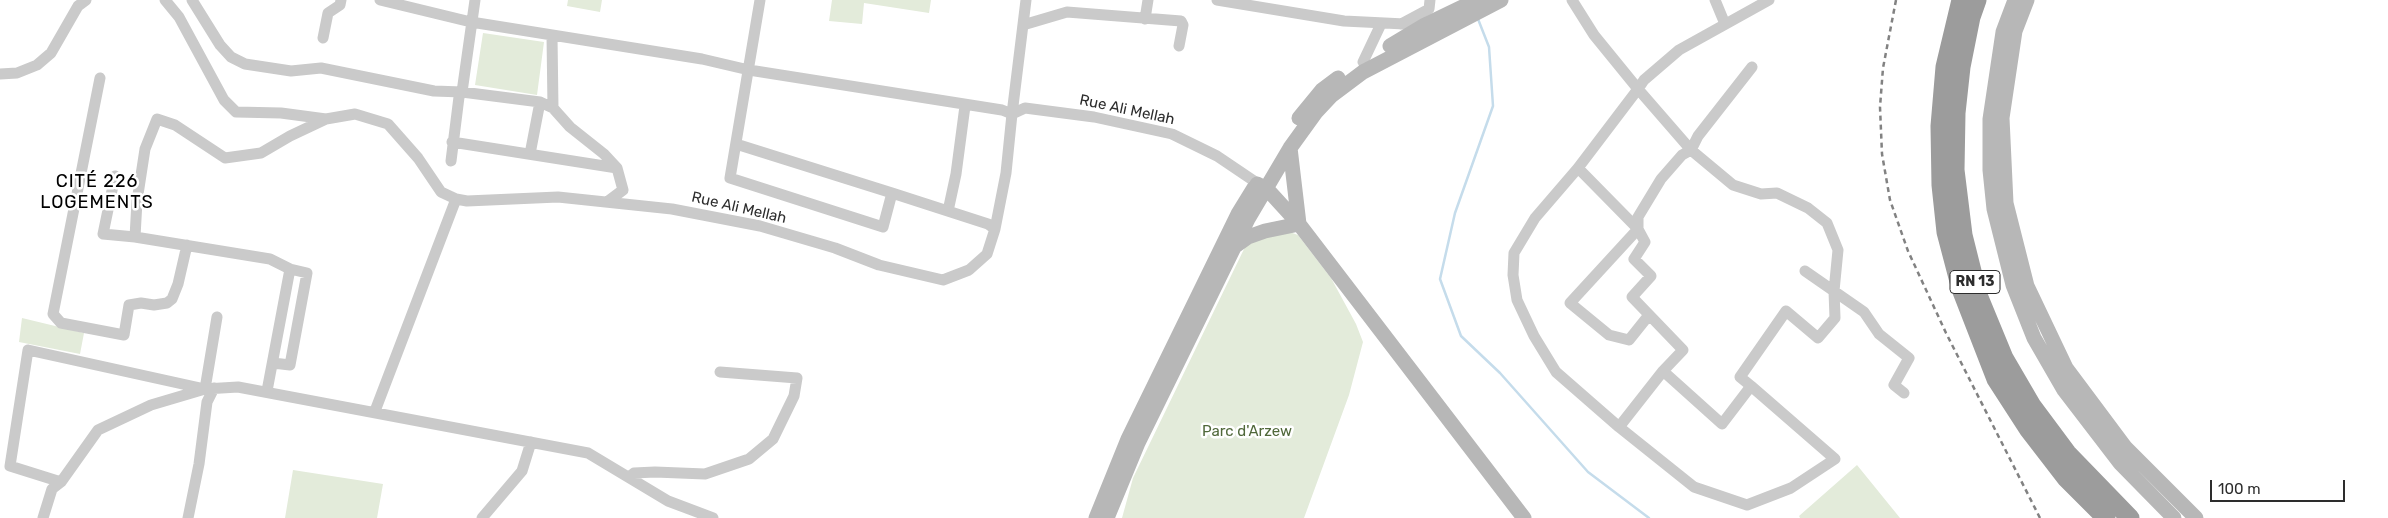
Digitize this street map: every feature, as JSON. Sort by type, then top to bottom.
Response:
[{"type":"highway","name":"RN 13","points":[[1961,0],[1945,67],[1940,126],[1941,185],[1946,232],[1961,288],[1996,379],[2020,416],[2066,478],[2106,518]]},
{"type":"highway","name":"RN 13","points":[[1977,0],[1971,17],[1960,66],[1955,170],[1963,235],[1978,296],[2004,358],[2032,406],[2067,453],[2130,518]]},
{"type":"main road","points":[[1094,518],[1128,439],[1238,214],[1316,112],[1344,86],[1363,72],[1454,18],[1477,0]]},
{"type":"main road","points":[[2015,0],[2004,32],[1990,120],[1990,170],[1994,209],[2013,285],[2034,338],[2064,390],[2120,463],[2174,518]]},
{"type":"main road","points":[[2027,0],[2015,31],[2002,118],[2006,203],[2027,286],[2066,368],[2125,447],[2196,518]]},
{"type":"main road","points":[[1107,518],[1138,443],[1234,247],[1261,185],[1310,103],[1322,90],[1363,62],[1425,25],[1454,18],[1497,2]]},
{"type":"main road","points":[[1290,148],[1299,224]]},
{"type":"main road","points":[[1261,185],[1299,224],[1524,518]]},
{"type":"main road","points":[[1234,247],[1248,237],[1265,231],[1299,224]]},
{"type":"street","points":[[0,74],[17,73],[37,65],[51,53],[78,6],[86,0]]},
{"type":"street","points":[[165,0],[179,17],[224,100],[236,112],[281,113],[326,119]]},
{"type":"street","points":[[192,0],[220,45],[231,57],[245,64],[291,72],[321,68],[434,91],[462,92],[540,102],[553,108],[570,127],[604,154],[617,168],[623,190],[607,202]]},
{"type":"street","points":[[322,38],[328,13],[340,5],[341,0]]},
{"type":"street","points":[[380,0],[471,22],[702,59],[749,70],[965,106],[1002,110],[1012,114],[1026,0]]},
{"type":"street","points":[[451,161],[452,142],[459,97],[462,92],[475,0]]},
{"type":"street","points":[[760,0],[730,178],[883,227],[892,193]]},
{"type":"street","points":[[1144,18],[1148,0]]},
{"type":"street","points":[[1217,0],[1344,21],[1425,25]]},
{"type":"street","points":[[1400,24],[1429,9],[1430,0]]},
{"type":"street","points":[[1572,0],[1594,36],[1638,89],[1692,150],[1733,185],[1761,194],[1776,193],[1808,208],[1827,223],[1838,250],[1834,291],[1835,318],[1818,338],[1786,311],[1740,377],[1835,459],[1791,488],[1748,505],[1694,486],[1620,427],[1556,372],[1534,336],[1517,300],[1513,275],[1514,253],[1535,218],[1578,168],[1638,89],[1644,80],[1679,50],[1769,0]]},
{"type":"street","points":[[1715,0],[1725,24]]},
{"type":"street","points":[[1023,25],[1067,12],[1183,22],[1179,46]]},
{"type":"street","points":[[1363,62],[1381,24]]},
{"type":"street","points":[[552,36],[553,108]]},
{"type":"street","points":[[1649,315],[1629,340],[1609,336],[1570,303],[1638,229],[1638,217],[1661,179],[1682,154],[1692,150],[1698,136],[1752,67]]},
{"type":"street","points":[[100,78],[53,314],[61,323],[124,335],[129,305],[166,304],[172,299],[178,284],[187,245]]},
{"type":"street","points":[[530,154],[540,102]]},
{"type":"street","points":[[948,211],[956,174],[965,106]]},
{"type":"street","name":"Rue Ali Mellah","points":[[456,199],[467,201],[558,198],[672,209],[760,226],[835,248],[879,265],[943,280],[969,270],[987,254],[995,229],[1006,173],[1012,114],[1025,108],[1094,117],[1172,134],[1217,156],[1261,185]]},
{"type":"street","points":[[281,113],[291,115],[293,123],[290,136]]},
{"type":"street","points":[[135,237],[137,201],[144,150],[157,119],[175,126],[225,158],[261,153],[290,136],[326,119],[355,114],[388,124],[418,158],[441,192],[456,199],[375,411]]},
{"type":"street","points":[[452,142],[617,168]]},
{"type":"street","points":[[736,144],[988,224],[995,229]]},
{"type":"street","points":[[1578,168],[1638,229],[1645,242],[1634,259],[1651,276],[1632,297],[1683,350],[1663,372],[1620,427]]},
{"type":"street","points":[[115,176],[103,234],[135,237],[270,259],[290,269],[307,273],[290,365],[273,362]]},
{"type":"street","points":[[267,391],[290,269]]},
{"type":"street","points":[[1804,271],[1864,312],[1879,334],[1909,358],[1894,385],[1904,393]]},
{"type":"street","points":[[188,518],[199,464],[210,388],[217,317]]},
{"type":"street","points":[[61,482],[10,466],[28,350],[210,388]]},
{"type":"street","points":[[629,477],[634,473],[655,472],[705,474],[750,458],[773,439],[794,396],[797,378],[720,372]]},
{"type":"street","points":[[1663,372],[1722,424],[1751,386]]},
{"type":"street","points":[[43,518],[52,489],[61,482],[98,430],[150,405],[210,388],[238,387],[375,411],[588,453],[668,501],[713,518]]},
{"type":"street","points":[[482,518],[522,471],[531,442]]},
{"type":"green space","points":[[568,0],[602,0],[600,12],[567,6]]},
{"type":"green space","points":[[832,0],[931,0],[929,13],[864,3],[862,24],[829,21]]},
{"type":"green space","points":[[483,33],[544,42],[537,95],[475,85]]},
{"type":"green space","name":"Parc d'Arzew","points":[[1284,230],[1298,235],[1331,278],[1356,324],[1363,342],[1349,395],[1304,518],[1122,518],[1133,478],[1245,247],[1262,235]]},
{"type":"green space","points":[[22,318],[84,333],[80,354],[19,342]]},
{"type":"green space","points":[[1857,465],[1900,518],[1800,518],[1799,516]]},
{"type":"green space","points":[[293,470],[383,484],[377,518],[285,518]]},
{"type":"waterway","points":[[1478,19],[1489,47],[1493,106],[1455,213],[1440,279],[1461,336],[1500,373],[1588,472],[1649,518]]},
{"type":"railway","points":[[1896,0],[1883,68],[1880,107],[1882,154],[1890,200],[1908,251],[1946,333],[2040,518]]},
{"type":"district","name":"CITÉ 226 LOGEMENTS","points":[[97,192]]}]
